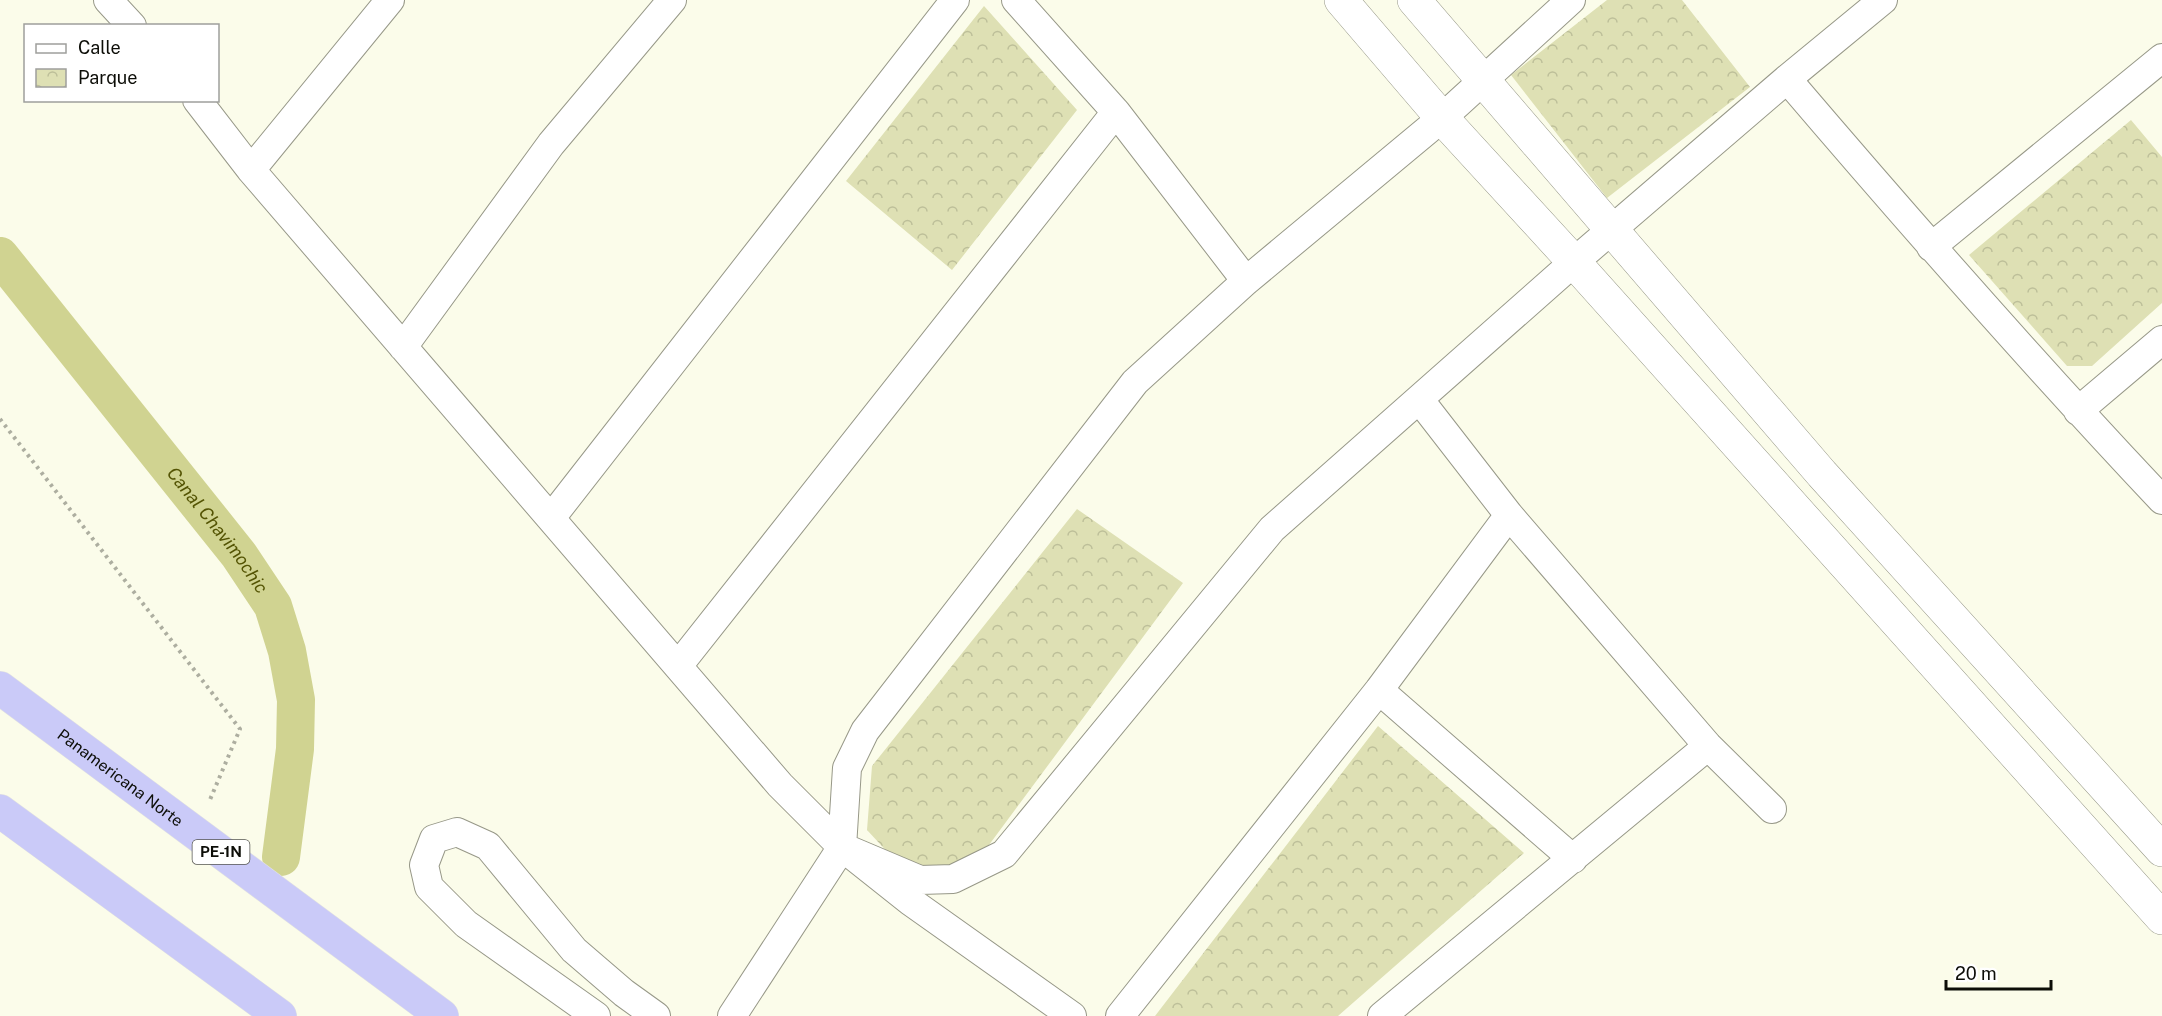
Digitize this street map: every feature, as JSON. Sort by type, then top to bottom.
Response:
[{"type":"highway","name":"Panamericana Norte","points":[[0,688],[442,1016]]},
{"type":"highway","points":[[0,811],[280,1016]]},
{"type":"highway","points":[[218,970],[244,994],[261,1016]]},
{"type":"street","points":[[108,0],[130,24]]},
{"type":"street","points":[[251,170],[390,0]]},
{"type":"street","points":[[403,347],[551,144],[672,0]]},
{"type":"street","points":[[551,518],[955,0]]},
{"type":"street","points":[[1016,0],[1116,112],[1246,281]]},
{"type":"street","points":[[1341,0],[1442,118],[2162,918]]},
{"type":"street","points":[[1414,0],[1822,474],[2162,850]]},
{"type":"street","points":[[732,1016],[842,846],[847,768],[865,731],[1135,382],[1246,281],[1442,118],[1571,0]]},
{"type":"street","points":[[842,846],[920,880],[953,879],[1004,854],[1272,529],[1611,229],[1883,0]]},
{"type":"street","points":[[1931,247],[2162,58]]},
{"type":"street","points":[[1787,79],[1931,247],[2078,411],[2162,500]]},
{"type":"street","points":[[199,102],[251,170],[780,784],[842,846],[910,901],[1072,1016]]},
{"type":"street","points":[[678,666],[1116,112]]},
{"type":"street","points":[[2078,411],[2162,340]]},
{"type":"street","points":[[1419,399],[1509,515],[1708,746],[1772,809]]},
{"type":"street","points":[[1120,1016],[1379,690],[1509,515]]},
{"type":"street","points":[[1379,690],[1573,859]]},
{"type":"street","points":[[1382,1016],[1708,746]]},
{"type":"street","points":[[596,1016],[466,924],[429,887],[424,865],[434,840],[457,832],[488,846],[574,950],[624,993],[656,1016]]},
{"type":"path","points":[[0,419],[240,729],[196,833]]},
{"type":"green space","points":[[1607,0],[1682,0],[1750,87],[1607,198],[1511,75]]},
{"type":"green space","points":[[984,6],[1077,110],[952,270],[846,181]]},
{"type":"green space","points":[[2131,120],[2162,157],[2162,303],[2092,366],[2067,366],[1969,255]]},
{"type":"green space","points":[[1077,509],[1183,583],[969,872],[906,872],[867,830],[872,766]]},
{"type":"green space","points":[[1378,726],[1524,853],[1338,1016],[1155,1016]]},
{"type":"waterway","name":"Canal Chavimochic","points":[[0,256],[239,555],[273,606],[287,651],[296,700],[295,749],[281,857]]}]
